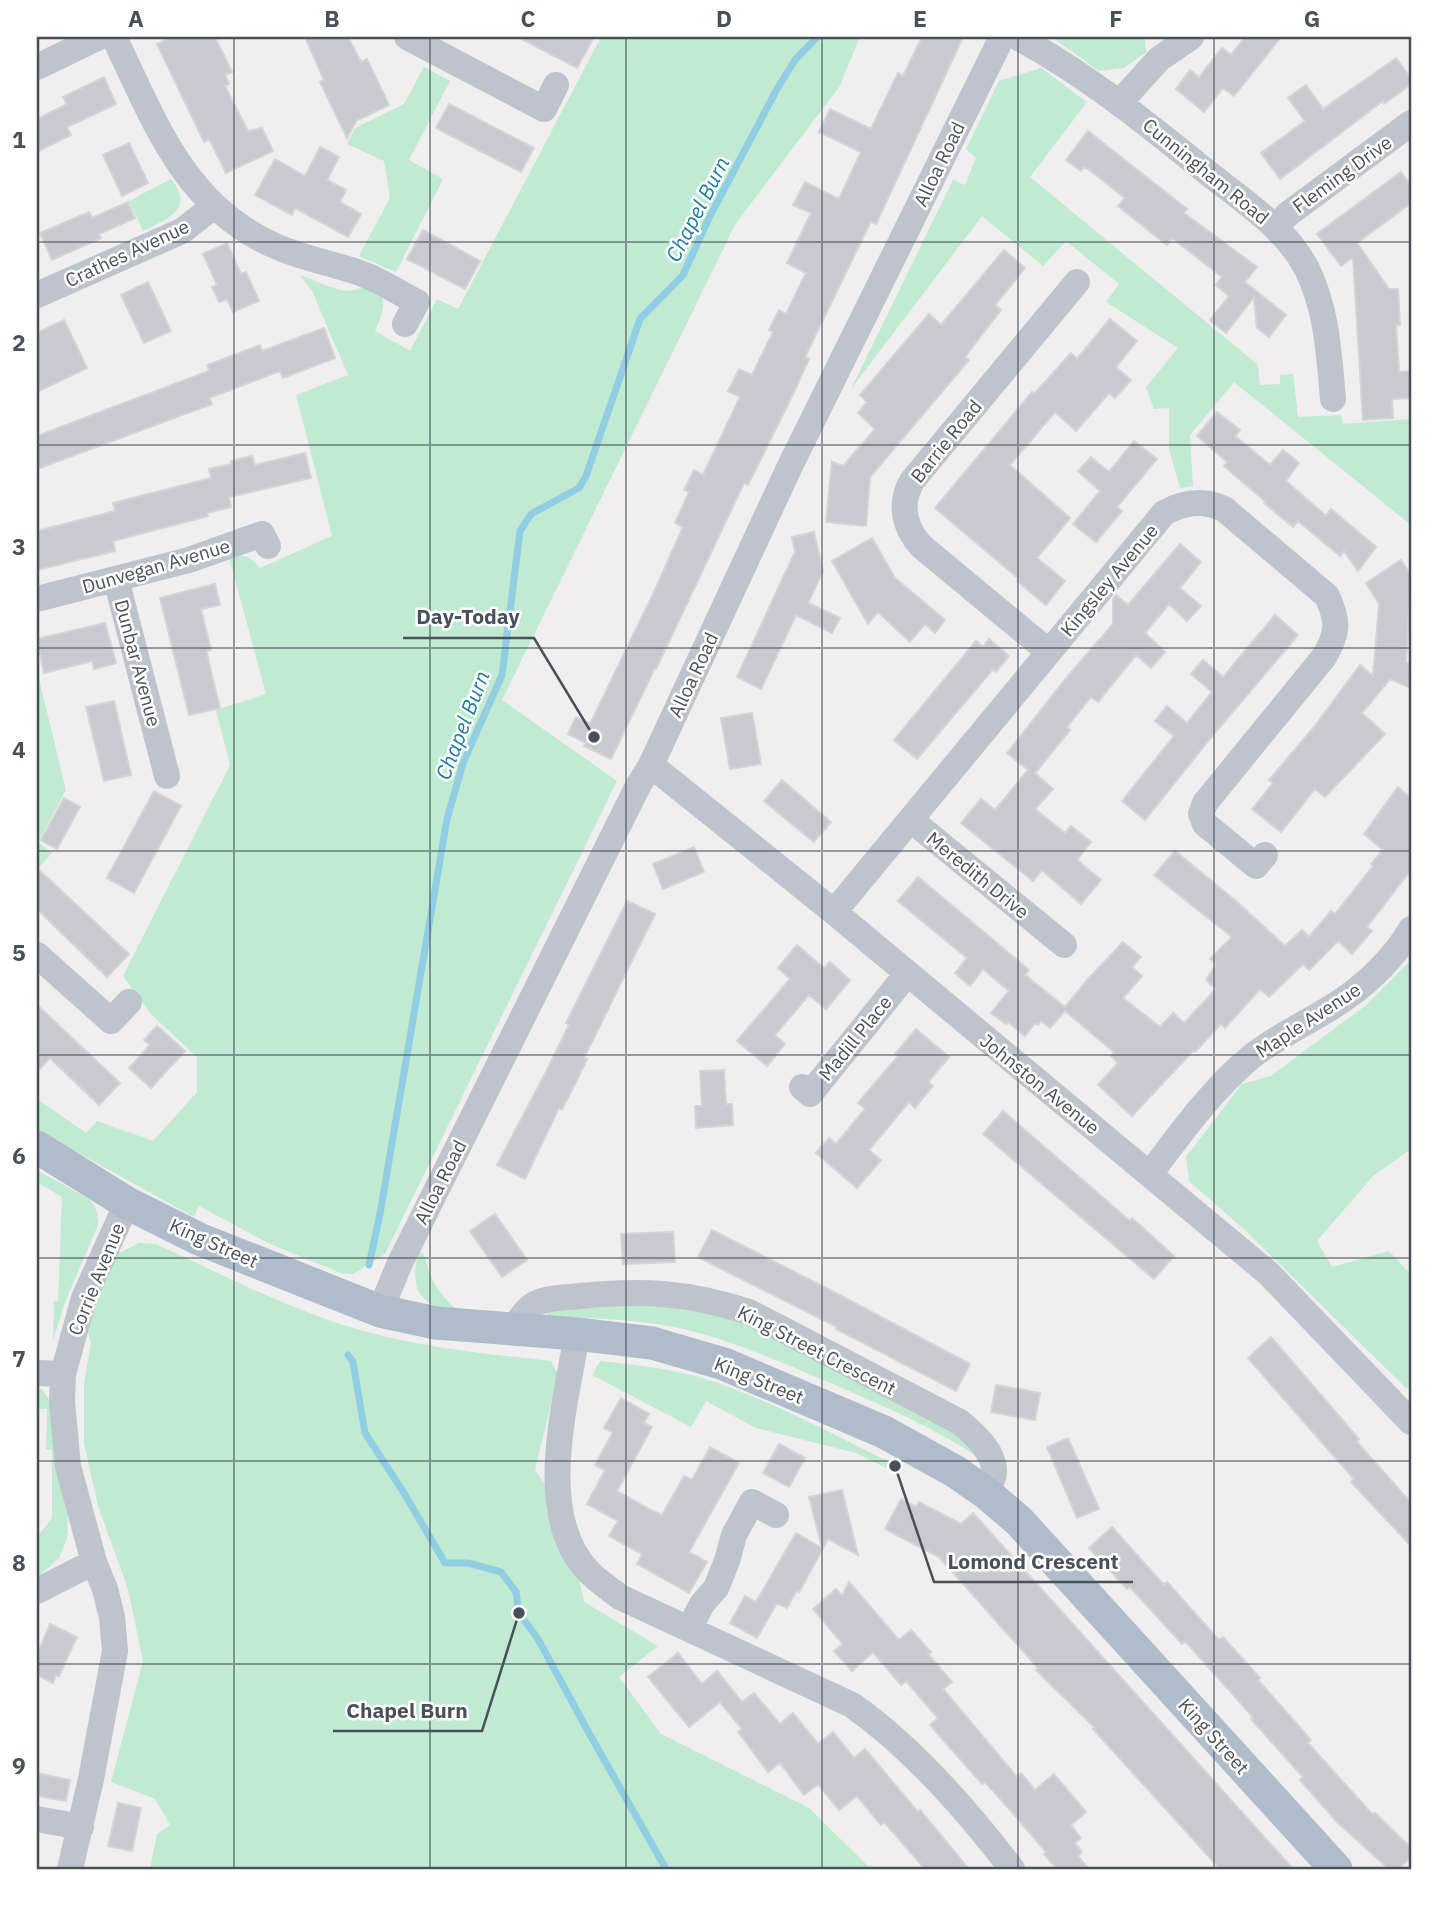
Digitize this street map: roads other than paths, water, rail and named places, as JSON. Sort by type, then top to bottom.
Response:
[{"type":"main road","name":"King Street","points":[[37,1147],[127,1203],[199,1239],[380,1311],[436,1323],[576,1334],[652,1343],[687,1352],[724,1364],[884,1432],[956,1472],[1019,1521],[1336,1869]]},
{"type":"street","points":[[37,67],[99,37]]},
{"type":"street","points":[[114,37],[165,142],[190,181],[214,206],[244,229],[274,246],[362,274],[417,302],[405,324]]},
{"type":"street","points":[[407,37],[544,109],[556,85]]},
{"type":"street","name":"Alloa Road","points":[[380,1311],[399,1265],[651,765],[790,466],[1002,37]]},
{"type":"street","name":"Cunningham Road","points":[[1017,37],[1119,102],[1276,227],[1306,266],[1321,301],[1327,331],[1333,399]]},
{"type":"street","points":[[1119,102],[1159,59],[1191,37]]},
{"type":"street","name":"Fleming Drive","points":[[1276,227],[1288,214],[1411,123]]},
{"type":"street","name":"Crathes Avenue","points":[[37,295],[182,231],[214,206]]},
{"type":"street","name":"Barrie Road","points":[[1049,652],[921,547],[906,522],[904,507],[906,492],[912,481],[1077,282]]},
{"type":"street","name":"Kingsley Avenue","points":[[834,912],[1164,513],[1190,503],[1213,504],[1224,509],[1327,596],[1334,610],[1334,640],[1324,657],[1205,803],[1201,814],[1205,824],[1256,866],[1265,855]]},
{"type":"street","name":"Dunvegan Avenue","points":[[37,599],[189,560],[262,534],[268,547]]},
{"type":"street","name":"Dunbar Avenue","points":[[116,579],[171,743],[167,775]]},
{"type":"street","name":"Johnston Avenue","points":[[651,765],[834,912],[1268,1273],[1411,1422]]},
{"type":"street","name":"Meredith Drive","points":[[911,820],[1056,931]]},
{"type":"street","name":"Maple Avenue","points":[[1150,1174],[1222,1085],[1249,1058],[1334,1006],[1364,984],[1404,941],[1411,929]]},
{"type":"street","points":[[37,955],[111,1021],[129,1002]]},
{"type":"street","name":"Madill Place","points":[[802,1087],[810,1094],[907,975]]},
{"type":"street","name":"Corrie Avenue","points":[[70,1869],[111,1684],[115,1651],[112,1617],[105,1589],[94,1562],[68,1466],[62,1402],[50,1374],[127,1203]]},
{"type":"street","name":"King Street Crescent","points":[[512,1330],[532,1306],[547,1299],[619,1292],[674,1293],[712,1300],[749,1312],[960,1422],[975,1435],[989,1454],[995,1470],[986,1493]]},
{"type":"street","points":[[576,1334],[557,1457],[556,1488],[561,1516],[572,1547],[589,1572],[620,1597],[852,1705],[881,1726],[918,1762],[1012,1869]]},
{"type":"street","points":[[689,1629],[702,1604],[716,1588],[734,1535],[752,1502],[776,1515]]},
{"type":"street","points":[[37,1591],[94,1562]]},
{"type":"street","points":[[37,1819],[81,1827]]},
{"type":"waterway","name":"Chapel Burn","points":[[369,1265],[447,819],[463,763],[502,675],[520,531],[531,514],[579,488],[586,476],[640,319],[683,275],[710,216],[777,89],[795,60],[817,37]]},
{"type":"waterway","name":"Chapel Burn","points":[[348,1355],[353,1362],[365,1433],[445,1563],[468,1563],[501,1572],[516,1592],[519,1613],[538,1639],[666,1869]]},
{"type":"place","name":"Day-Today","points":[[594,737]]},
{"type":"place","name":"Lomond Crescent","points":[[895,1466]]},
{"type":"place","name":"Chapel Burn","points":[[519,1613]]}]
